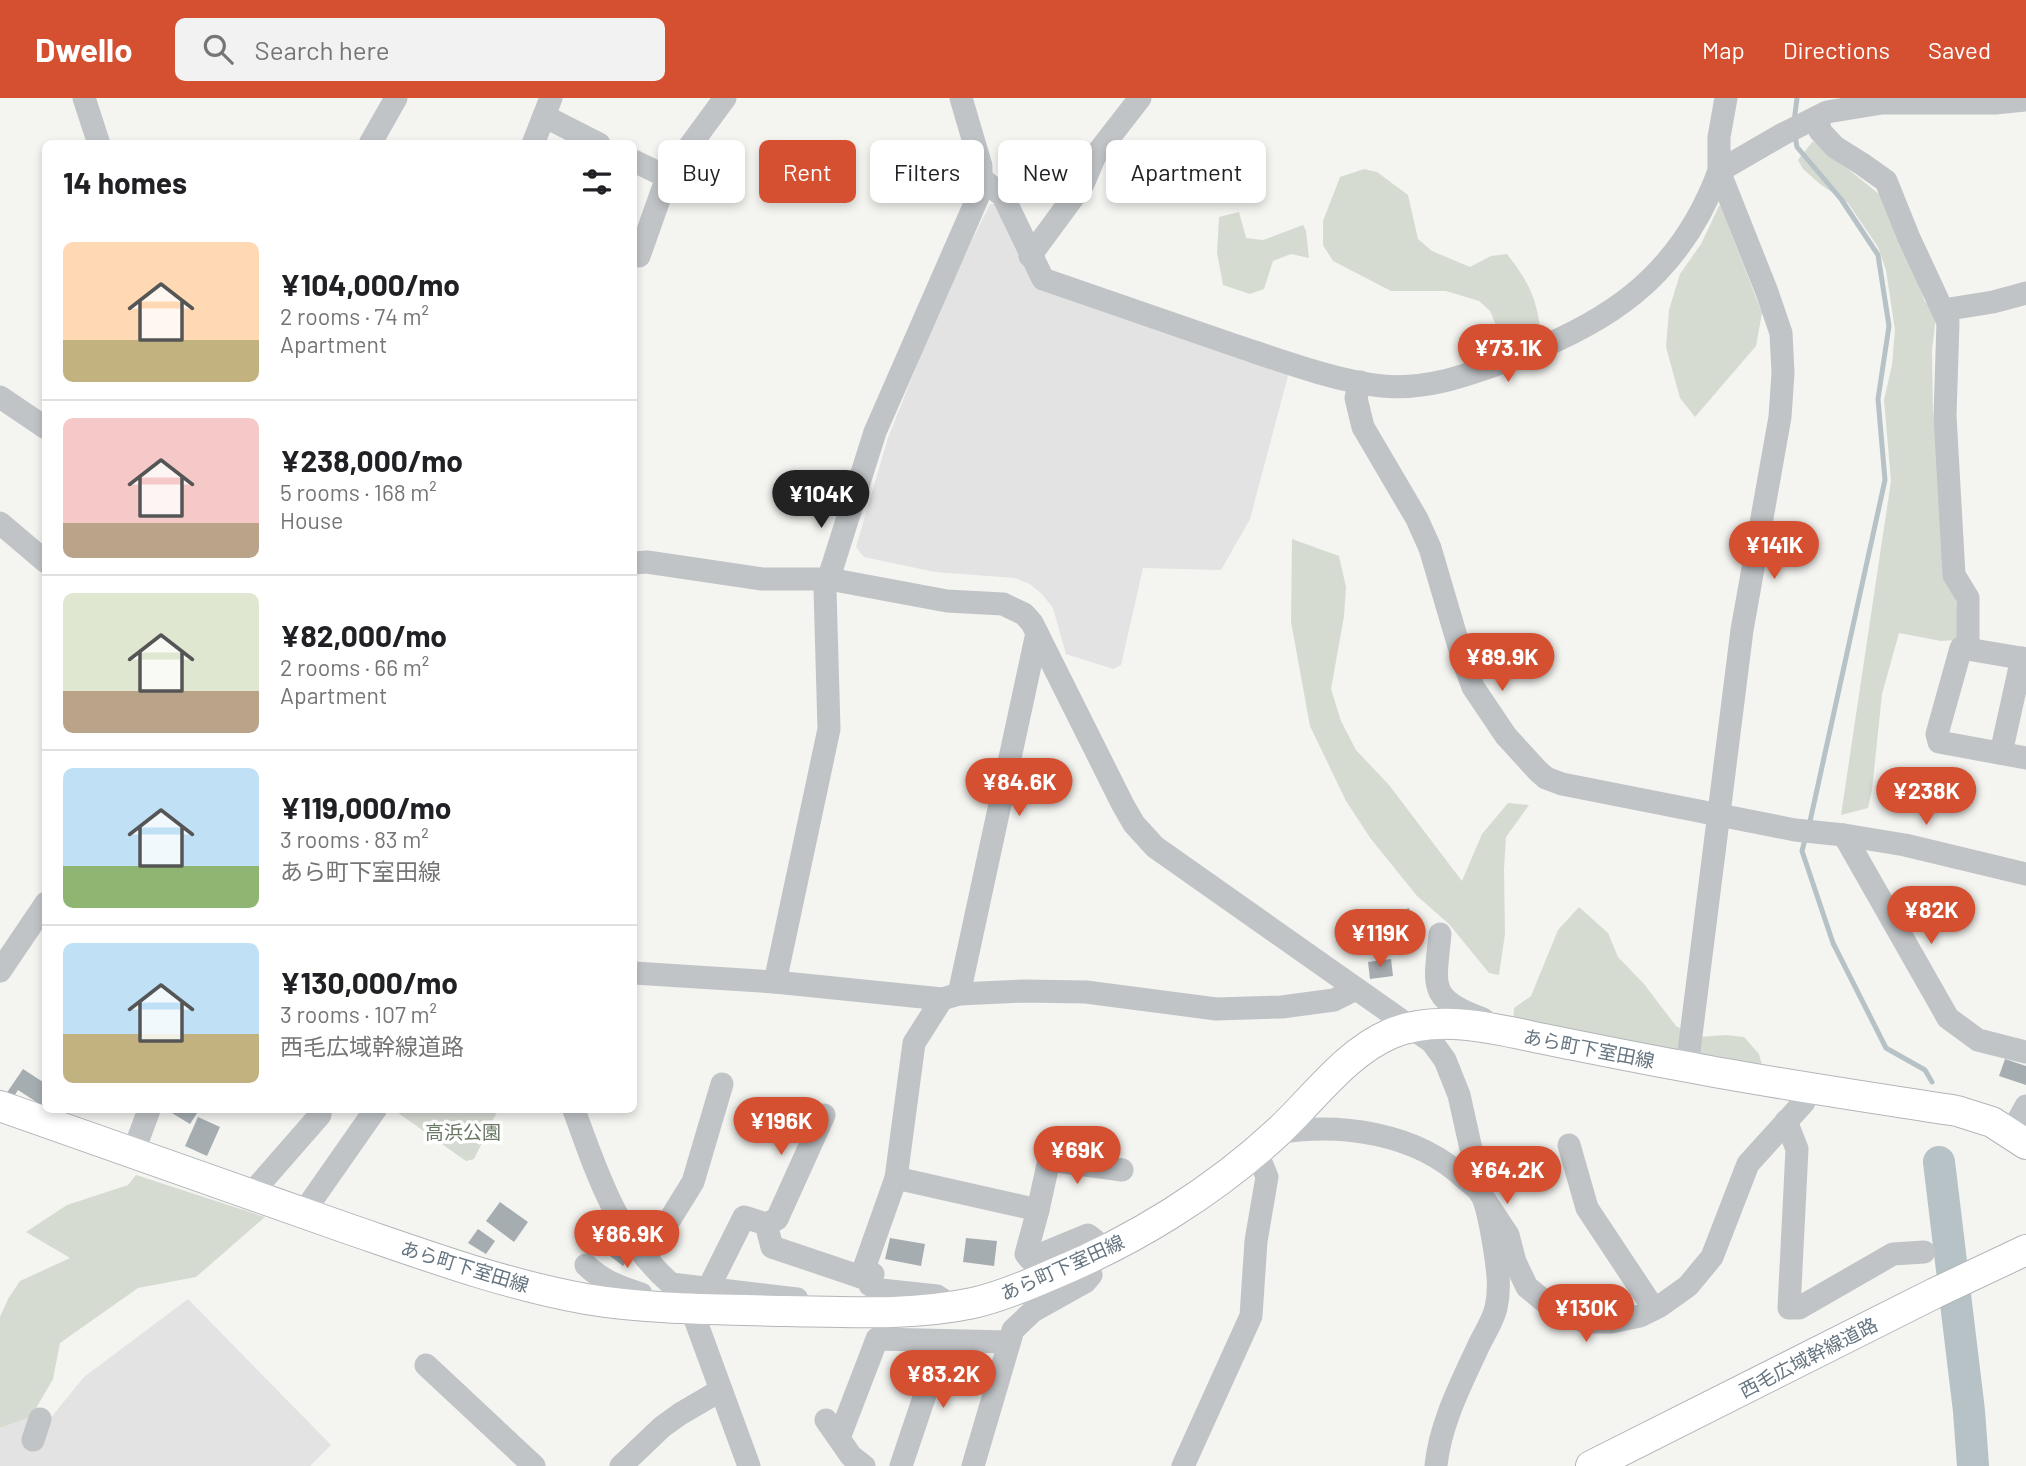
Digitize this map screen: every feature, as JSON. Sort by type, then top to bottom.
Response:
[{"type":"main road","name":"あら町下室田線","points":[[0,1106],[483,1275],[584,1298],[646,1305],[699,1298],[803,1311],[870,1312],[974,1303],[1016,1290],[1095,1255],[1161,1220],[1266,1142],[1361,1052],[1388,1034],[1411,1027],[1450,1024],[1486,1028],[1687,1067],[1956,1111],[1992,1122],[2019,1139]]},
{"type":"main road","name":"西毛広域幹線道路","points":[[1591,1466],[2026,1250]]},
{"type":"street","points":[[84,98],[98,140]]},
{"type":"street","points":[[372,140],[396,98]]},
{"type":"street","points":[[694,140],[725,98]]},
{"type":"street","points":[[961,98],[974,140]]},
{"type":"street","points":[[1030,256],[1083,184],[1095,156],[1140,98]]},
{"type":"street","points":[[984,181],[1003,196],[1043,279],[1287,363],[1360,382],[1404,387],[1447,382],[1534,351],[1597,321],[1618,307],[1668,261],[1711,194],[1719,171],[1719,137],[1726,98]]},
{"type":"street","points":[[1719,171],[1824,109],[1882,103],[1995,103],[2026,100]]},
{"type":"street","points":[[535,140],[548,107],[593,140]]},
{"type":"street","points":[[1824,109],[1821,131],[1835,147],[1863,163],[1886,181],[1948,322],[1945,416],[1954,575],[1968,598],[1968,649]]},
{"type":"street","points":[[637,162],[658,173]]},
{"type":"street","points":[[1687,1067],[1742,630],[1780,417],[1783,373],[1781,333],[1719,171]]},
{"type":"street","points":[[639,256],[658,202]]},
{"type":"street","points":[[775,982],[828,729],[825,590],[875,432],[976,203]]},
{"type":"street","points":[[1943,310],[1993,302],[2026,293]]},
{"type":"street","points":[[1360,382],[1356,398],[1363,427],[1417,519],[1434,559],[1463,660],[1474,687],[1506,736],[1538,771],[1557,782],[1806,831],[1905,845],[2026,874]]},
{"type":"street","points":[[0,397],[42,425]]},
{"type":"street","points":[[0,523],[42,559]]},
{"type":"street","points":[[637,563],[762,579],[829,579],[947,601],[1003,604],[1024,614],[1037,633],[1123,805],[1143,835],[1169,859],[1432,1042],[1445,1060],[1459,1095],[1493,1240],[1499,1279],[1496,1309],[1456,1395],[1437,1450],[1436,1466]]},
{"type":"street","points":[[766,1224],[772,1247],[861,1278],[896,1178],[914,1043],[951,996],[1037,633]]},
{"type":"street","points":[[2001,753],[2024,659],[1961,648],[1937,734],[1939,742],[2026,758]]},
{"type":"street","points":[[1844,835],[1948,1018],[1978,1040],[2026,1052]]},
{"type":"street","points":[[2,963],[42,908]]},
{"type":"street","points":[[1440,934],[1436,981],[1438,992],[1456,1007],[1483,1018],[1486,1028]]},
{"type":"street","points":[[637,973],[951,996],[1024,991],[1087,992],[1216,1009],[1282,1007],[1334,1000],[1356,989]]},
{"type":"street","points":[[646,1258],[694,1182],[722,1084]]},
{"type":"street","points":[[1183,1466],[1251,1316],[1256,1241],[1267,1177],[1266,1142],[1306,1128],[1342,1128],[1387,1138],[1427,1152],[1445,1162],[1481,1194],[1508,1235],[1515,1262],[1527,1287],[1549,1305],[1586,1322],[1611,1322],[1654,1309],[1688,1286],[1712,1257],[1748,1164],[1804,1102],[1808,1088]]},
{"type":"street","points":[[2019,1139],[2026,1106]]},
{"type":"street","points":[[133,1153],[148,1113]]},
{"type":"street","points":[[250,1195],[320,1113]]},
{"type":"street","points":[[303,1213],[373,1113]]},
{"type":"street","points":[[575,1113],[604,1194],[633,1242],[671,1284],[699,1298]]},
{"type":"street","points":[[749,1466],[721,1390],[699,1298],[744,1217],[766,1224],[777,1219],[824,1115]]},
{"type":"street","points":[[1786,1121],[1797,1149],[1790,1308],[1799,1308],[1893,1254],[1924,1252]]},
{"type":"street","points":[[1569,1145],[1587,1208],[1654,1309]]},
{"type":"street","points":[[973,1466],[1011,1336],[1033,1311],[1085,1282],[1091,1275],[1095,1255],[1088,1235],[1030,1259],[1026,1254],[1049,1160],[1122,1170]]},
{"type":"street","points":[[896,1178],[1038,1210]]},
{"type":"street","points":[[586,1265],[597,1276],[642,1294],[646,1305]]},
{"type":"street","points":[[873,1274],[870,1285],[881,1290],[937,1296],[944,1307],[942,1328],[1011,1336]]},
{"type":"street","points":[[864,1466],[851,1456],[832,1429],[877,1339],[943,1341],[1011,1336]]},
{"type":"street","points":[[901,1466],[943,1341]]},
{"type":"street","points":[[426,1365],[534,1466]]},
{"type":"street","points":[[621,1466],[671,1420],[721,1390]]},
{"type":"shaded area","points":[[990,204],[996,204],[1039,282],[1290,368],[1250,519],[1221,570],[1143,568],[1121,665],[1113,669],[1066,654],[1053,608],[1030,584],[1015,578],[935,572],[864,557],[856,547],[888,438],[944,297]]},
{"type":"shaded area","points":[[188,1299],[331,1445],[310,1466],[0,1466],[0,1428],[31,1417],[49,1420],[84,1377]]},
{"type":"green space","points":[[1813,141],[1899,210],[1912,267],[1925,302],[1937,308],[1932,350],[1933,413],[1959,626],[1958,640],[1941,641],[1899,633],[1882,694],[1868,808],[1841,815],[1891,481],[1884,400],[1892,365],[1895,330],[1886,270],[1878,247],[1848,203],[1820,184],[1803,169],[1798,160]]},
{"type":"green space","points":[[1364,169],[1377,172],[1408,195],[1418,239],[1432,251],[1470,267],[1491,256],[1507,254],[1531,292],[1542,337],[1497,354],[1484,352],[1482,341],[1496,325],[1490,311],[1479,301],[1446,291],[1391,291],[1333,261],[1323,245],[1323,221],[1340,177]]},
{"type":"green space","points":[[1720,204],[1762,313],[1756,346],[1695,417],[1680,398],[1666,347],[1669,310],[1680,274],[1701,244]]},
{"type":"green space","points":[[1239,212],[1246,238],[1263,240],[1303,225],[1309,258],[1291,254],[1273,261],[1264,289],[1250,294],[1223,285],[1217,253],[1219,217]]},
{"type":"green space","points":[[1292,539],[1339,556],[1346,587],[1344,616],[1331,689],[1341,721],[1356,750],[1389,785],[1462,881],[1482,834],[1508,803],[1529,805],[1506,837],[1505,934],[1499,975],[1489,973],[1449,924],[1417,896],[1371,839],[1346,801],[1310,726],[1291,622]]},
{"type":"green space","points":[[1579,907],[1608,933],[1618,957],[1644,984],[1676,1026],[1698,1037],[1744,1037],[1759,1054],[1762,1065],[1513,1024],[1514,1008],[1531,996],[1558,930]]},
{"type":"green space","name":"高浜公園","points":[[398,1113],[497,1113],[474,1159],[466,1161]]},
{"type":"green space","points":[[136,1175],[265,1217],[196,1277],[138,1288],[60,1343],[53,1379],[31,1417],[0,1428],[0,1317],[20,1281],[70,1258],[26,1232],[67,1205],[128,1185]]},
{"type":"building","points":[[1409,908],[1414,925],[1387,934],[1381,918]]},
{"type":"building","points":[[1391,959],[1393,976],[1370,979],[1368,962]]},
{"type":"building","points":[[2005,1059],[2026,1066],[2026,1085],[1999,1076]]},
{"type":"building","points":[[23,1069],[42,1081],[42,1106],[18,1090],[13,1098],[6,1094]]},
{"type":"building","points":[[172,1113],[197,1113],[190,1124]]},
{"type":"building","points":[[198,1117],[220,1127],[207,1156],[185,1146]]},
{"type":"building","points":[[500,1202],[528,1222],[514,1242],[486,1221]]},
{"type":"building","points":[[611,1228],[637,1248],[623,1266],[597,1246]]},
{"type":"building","points":[[478,1229],[495,1241],[486,1254],[468,1243]]},
{"type":"building","points":[[890,1238],[925,1244],[921,1266],[885,1259]]},
{"type":"building","points":[[966,1238],[997,1241],[994,1266],[963,1262]]},
{"type":"waterway","points":[[1794,122],[1797,98]]},
{"type":"waterway","points":[[1795,136],[1797,147],[1841,199],[1878,255],[1889,326],[1878,399],[1885,480],[1809,826]]},
{"type":"waterway","points":[[1806,836],[1802,851],[1833,943],[1886,1048],[1925,1070],[1932,1082]]},
{"type":"waterway","points":[[1939,1162],[1969,1411],[1973,1466]]}]
